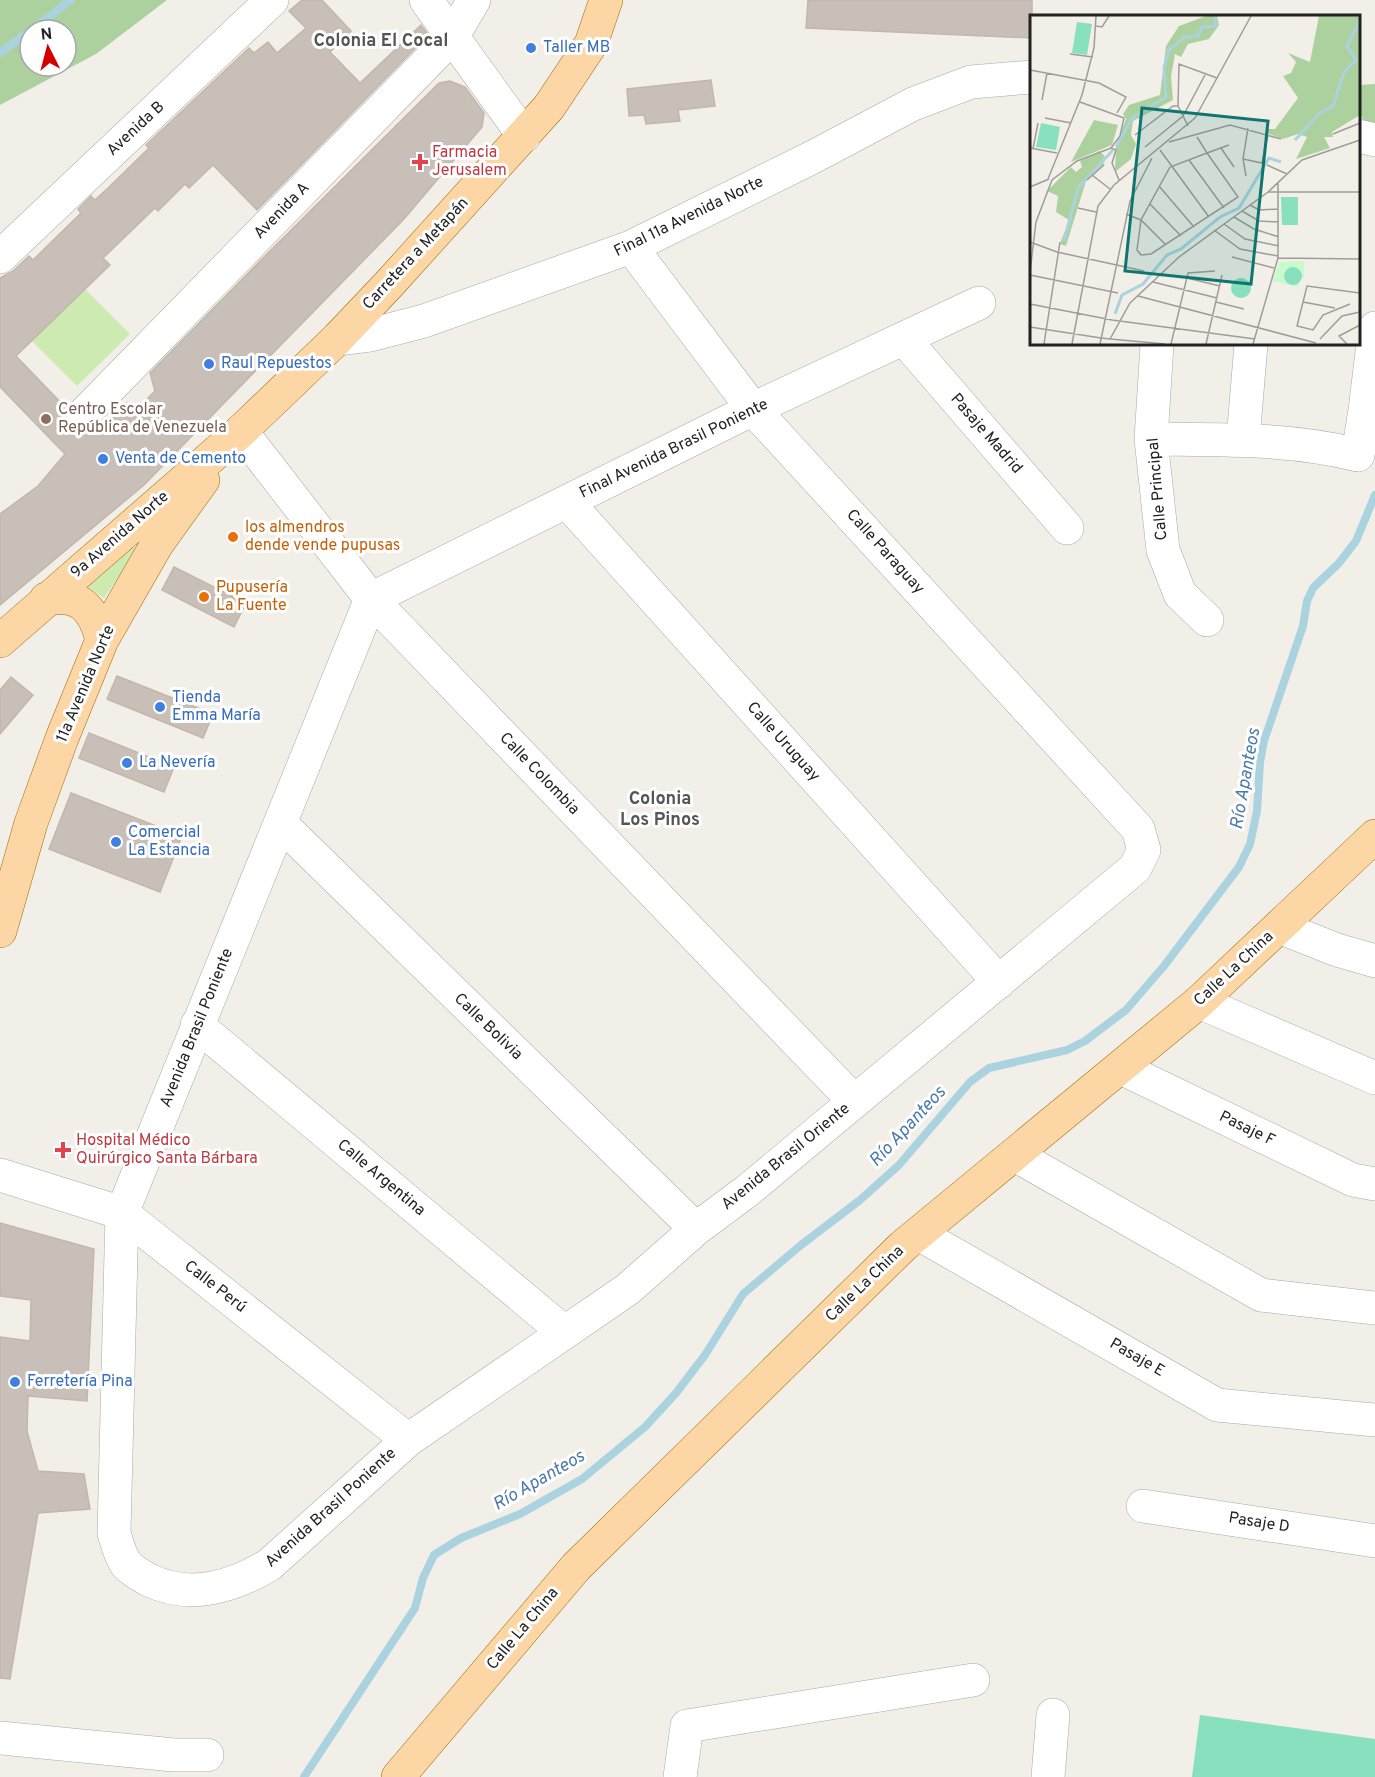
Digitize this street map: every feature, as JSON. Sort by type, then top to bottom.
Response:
[{"type":"main road","name":"Carretera a Metapán","points":[[241,431],[337,339],[549,107],[591,44],[606,0]]},
{"type":"main road","name":"9a Avenida Norte","points":[[0,641],[241,431]]},
{"type":"main road","name":"11a Avenida Norte","points":[[0,932],[31,823],[62,738],[102,640],[157,544],[241,431]]},
{"type":"main road","points":[[46,599],[64,597],[80,603],[94,616],[102,640]]},
{"type":"main road","name":"Calle La China","points":[[398,1777],[576,1567],[895,1254],[1198,1002],[1375,836]]},
{"type":"street","name":"Avenida B","points":[[0,257],[272,0]]},
{"type":"street","points":[[426,0],[524,136]]},
{"type":"street","name":"Avenida A","points":[[82,416],[452,37],[474,0]]},
{"type":"street","name":"Final 11a Avenida Norte","points":[[337,339],[370,335],[424,321],[631,248],[913,104],[972,82],[1030,77]]},
{"type":"street","points":[[1360,136],[1375,140]]},
{"type":"street","name":"Calle Paraguay","points":[[631,248],[753,409],[1137,829],[1144,850]]},
{"type":"street","name":"Final Avenida Brasil Poniente","points":[[371,599],[753,409],[979,303]]},
{"type":"street","points":[[1151,439],[1243,440],[1327,448],[1358,455],[1375,328]]},
{"type":"street","name":"Pasaje Madrid","points":[[904,339],[1067,528]]},
{"type":"street","name":"Calle Principal","points":[[1157,345],[1151,439],[1163,550],[1180,594],[1207,620]]},
{"type":"street","points":[[1243,440],[1251,345]]},
{"type":"street","name":"Calle Colombia","points":[[241,431],[371,599],[854,1101]]},
{"type":"street","name":"Calle Uruguay","points":[[567,502],[999,982]]},
{"type":"street","name":"Avenida Brasil Poniente","points":[[371,599],[122,1214],[114,1533],[127,1564],[139,1575],[162,1586],[195,1591],[220,1588],[249,1577],[269,1565],[408,1440]]},
{"type":"street","name":"Calle Bolivia","points":[[281,824],[696,1229]]},
{"type":"street","name":"Avenida Brasil Oriente","points":[[408,1440],[628,1289],[696,1229],[747,1191],[1135,868],[1144,850]]},
{"type":"street","points":[[1279,927],[1336,950],[1375,961]]},
{"type":"street","points":[[1198,1002],[1375,1078]]},
{"type":"street","name":"Calle Argentina","points":[[198,1025],[564,1332]]},
{"type":"street","name":"Pasaje F","points":[[1121,1068],[1353,1180],[1375,1184]]},
{"type":"street","points":[[1015,1155],[1261,1295],[1375,1308]]},
{"type":"street","name":"Calle Perú","points":[[0,1175],[122,1214],[408,1440]]},
{"type":"street","name":"Pasaje E","points":[[920,1234],[1217,1405],[1375,1420]]},
{"type":"street","name":"Pasaje D","points":[[1143,1506],[1375,1541]]},
{"type":"street","points":[[680,1777],[687,1726],[973,1680]]},
{"type":"street","points":[[1048,1777],[1053,1715]]},
{"type":"street","points":[[0,1738],[174,1755],[207,1755]]},
{"type":"green space","points":[[0,0],[167,0],[96,54],[78,64],[78,18],[18,18],[18,78],[51,78],[0,105]]},
{"type":"green space","points":[[1375,84],[1375,128],[1367,126],[1360,112],[1360,85]]},
{"type":"green space","points":[[85,289],[130,334],[77,386],[31,340]]},
{"type":"green space","points":[[131,547],[135,548],[134,554],[104,598],[85,585]]},
{"type":"green space","points":[[1200,1715],[1375,1739],[1375,1777],[1192,1777]]},
{"type":"building","points":[[302,0],[322,0],[351,31],[330,52],[360,83],[421,25],[427,33],[422,41],[257,210],[213,165],[189,188],[185,184],[158,211],[155,208],[103,258],[110,265],[16,356],[66,408],[65,419],[70,429],[79,433],[89,433],[98,426],[100,428],[126,403],[140,406],[155,391],[150,373],[439,83],[450,81],[465,87],[484,113],[482,127],[404,219],[144,485],[0,605],[0,514],[38,486],[65,454],[0,387],[0,278],[13,271],[29,256],[33,260],[81,213],[78,209],[91,196],[95,200],[108,188],[149,148],[146,145],[249,48],[254,53],[268,42],[277,53],[306,28],[289,11]]},
{"type":"building","points":[[808,0],[1032,0],[1030,38],[806,28]]},
{"type":"building","points":[[711,80],[715,106],[678,110],[680,121],[646,124],[644,115],[629,116],[627,89]]},
{"type":"building","name":"Pupusería La Fuente","points":[[174,567],[246,603],[234,627],[162,590]]},
{"type":"building","name":"Tienda Emma María","points":[[117,676],[213,714],[203,738],[107,699]]},
{"type":"building","points":[[11,677],[33,695],[0,734],[0,690]]},
{"type":"building","name":"La Nevería","points":[[89,733],[174,767],[164,792],[79,758]]},
{"type":"building","name":"Comercial La Estancia","points":[[71,793],[182,836],[160,892],[49,849]]},
{"type":"building","points":[[0,1223],[94,1249],[87,1401],[28,1396],[27,1431],[38,1471],[84,1474],[90,1509],[38,1513],[10,1679],[0,1678],[0,1337],[30,1341],[31,1300],[0,1296]]},
{"type":"waterway","points":[[47,18],[71,0]]},
{"type":"waterway","points":[[0,53],[18,40]]},
{"type":"waterway","name":"Río Apanteos","points":[[304,1777],[415,1608],[423,1578],[434,1555],[461,1538],[520,1514],[582,1479],[645,1427],[676,1393],[705,1355],[743,1294],[801,1245],[860,1200],[899,1165],[970,1082],[989,1068],[1067,1050],[1085,1041],[1126,1010],[1164,966],[1239,867],[1250,844],[1257,811],[1260,762],[1264,741],[1303,626],[1307,601],[1313,588],[1339,563],[1356,541],[1375,495]]},
{"type":"place","name":"Taller MB","points":[[531,48]]},
{"type":"place","name":"Farmacia Jerusalem","points":[[420,162]]},
{"type":"place","name":"Raul Repuestos","points":[[209,364]]},
{"type":"place","name":"Centro Escolar República de Venezuela","points":[[46,419]]},
{"type":"place","name":"Venta de Cemento","points":[[103,459]]},
{"type":"place","name":"los almendros dende vende pupusas","points":[[233,537]]},
{"type":"place","name":"Pupusería La Fuente","points":[[204,597]]},
{"type":"place","name":"Tienda Emma María","points":[[160,707]]},
{"type":"place","name":"La Nevería","points":[[127,763]]},
{"type":"place","name":"Comercial La Estancia","points":[[116,842]]},
{"type":"place","name":"Hospital Médico Quirúrgico Santa Bárbara","points":[[63,1150]]},
{"type":"place","name":"Ferretería Pina","points":[[15,1382]]},
{"type":"district","name":"Colonia El Cocal","points":[[381,41]]},
{"type":"district","name":"Colonia Los Pinos","points":[[660,809]]}]
